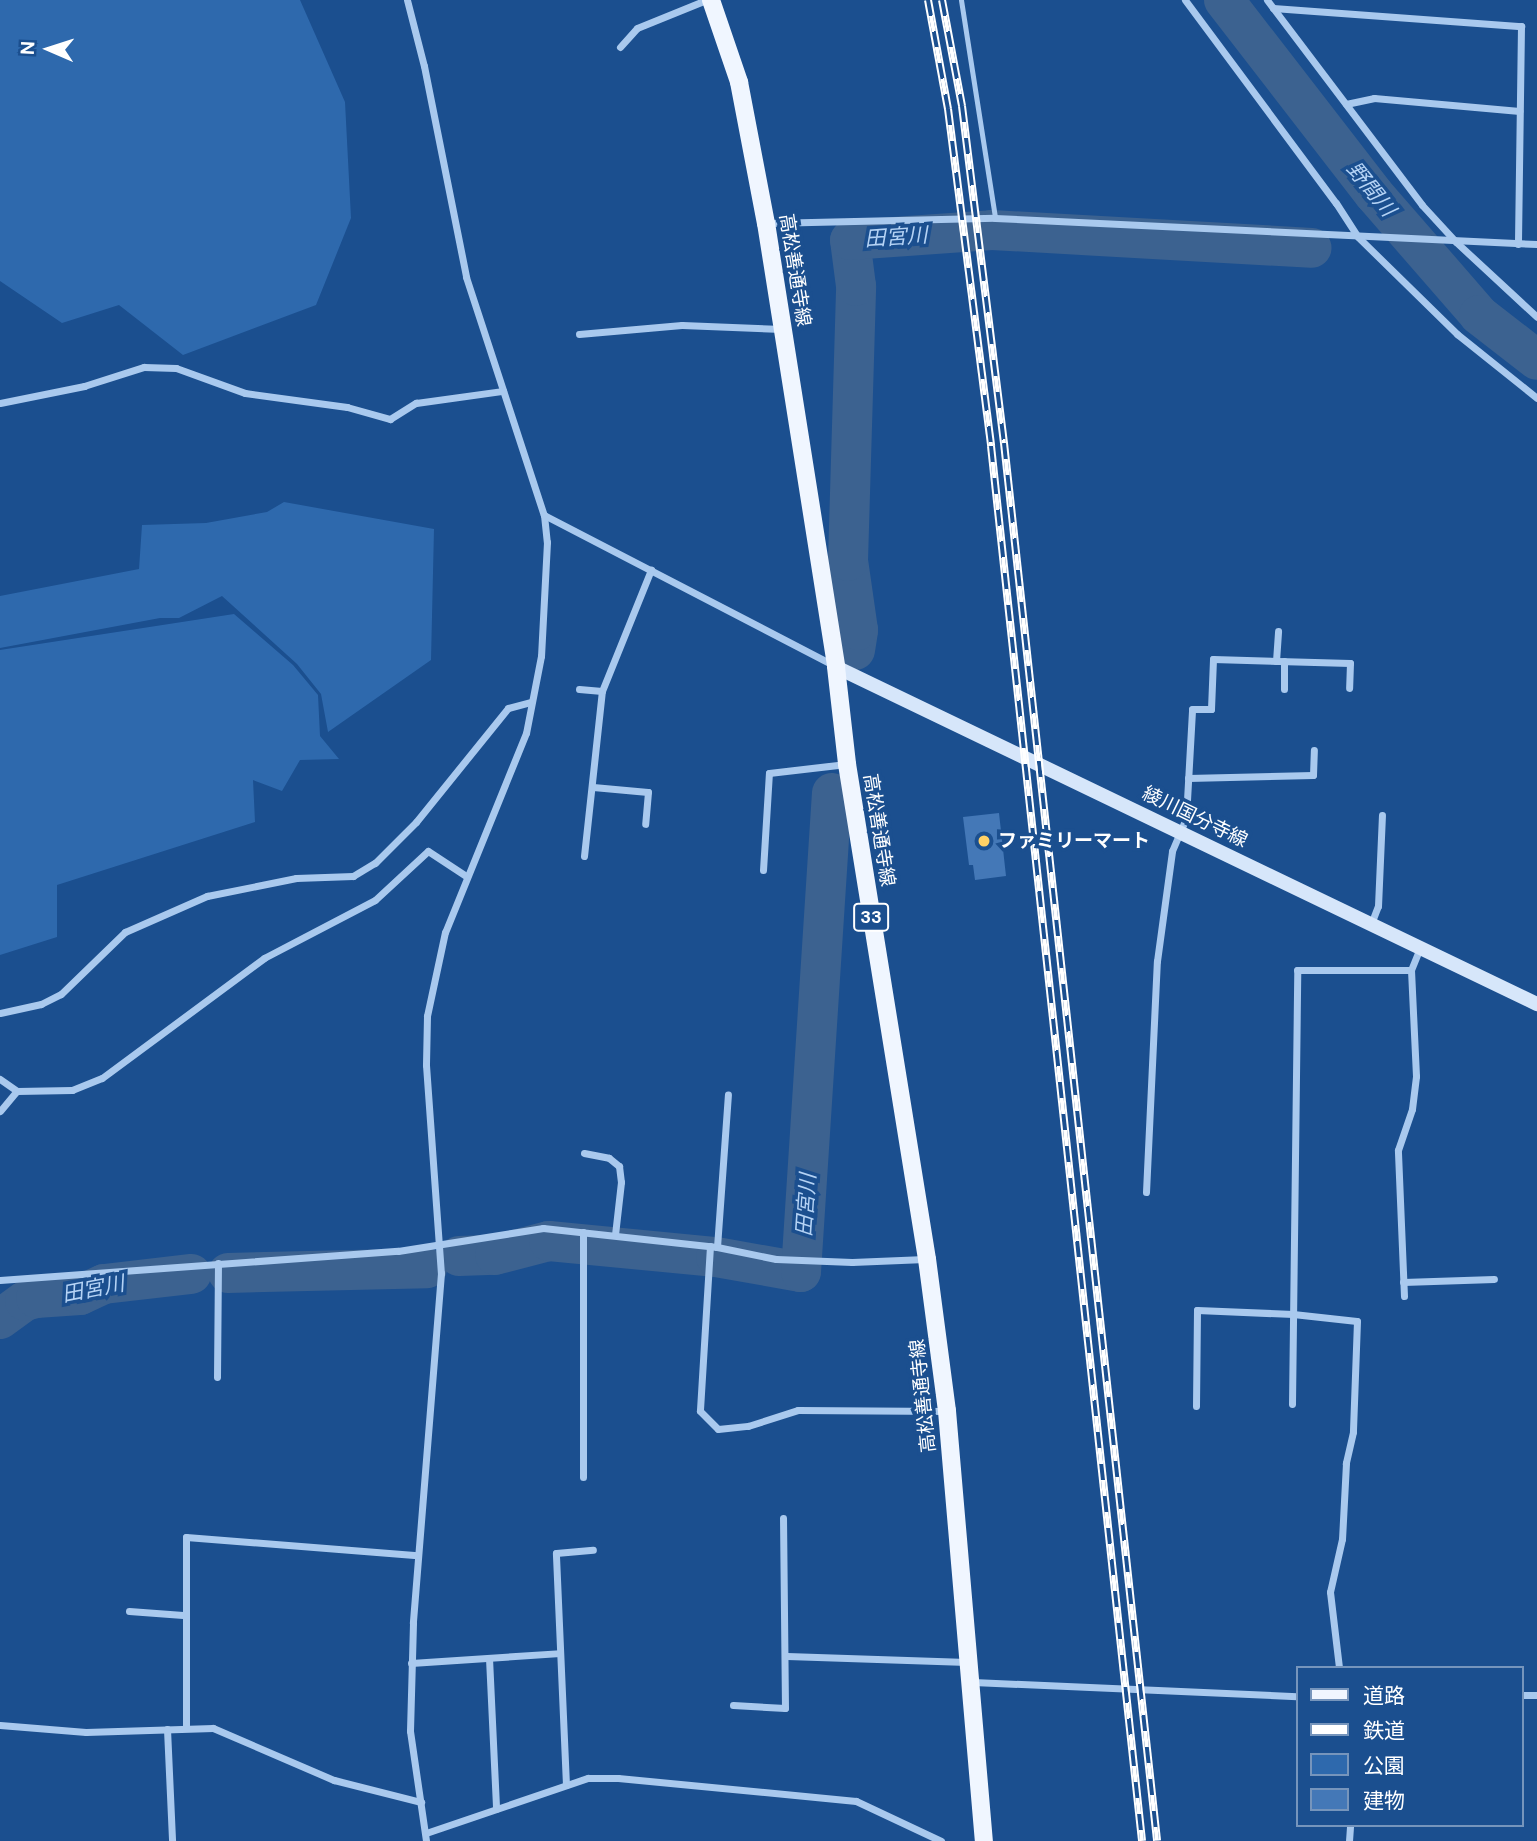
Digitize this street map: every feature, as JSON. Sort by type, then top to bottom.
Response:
[{"type":"main road","name":"高松善通寺線","points":[[711,0],[739,82],[766,223],[836,667],[847,764],[927,1259],[947,1411],[968,1682],[984,1841]]},
{"type":"main road","name":"綾川国分寺線","points":[[836,667],[1537,1004]]},
{"type":"street","points":[[407,0],[424,66],[466,277],[544,515],[547,542],[541,656],[526,733],[445,932],[427,1016],[426,1065],[441,1273],[417,1555],[410,1731],[426,1837],[496,1809],[588,1778],[618,1778],[856,1801],[941,1841]]},
{"type":"street","points":[[620,47],[637,28],[706,0]]},
{"type":"street","points":[[1185,0],[1336,202],[1358,237],[1457,334],[1537,398]]},
{"type":"street","points":[[1267,0],[1452,242],[1537,317]]},
{"type":"street","points":[[1273,8],[1521,26],[1518,244]]},
{"type":"street","points":[[1346,104],[1374,98],[1519,111]]},
{"type":"street","points":[[766,223],[995,218],[1368,238],[1537,244]]},
{"type":"street","points":[[579,334],[682,325],[783,330]]},
{"type":"street","points":[[0,403],[84,386],[144,368],[177,368],[244,393],[347,407],[390,419],[415,403],[503,391]]},
{"type":"street","points":[[544,515],[836,667]]},
{"type":"street","points":[[584,856],[602,691],[650,570]]},
{"type":"street","points":[[1278,631],[1284,689]]},
{"type":"street","points":[[1146,1192],[1157,961],[1172,851],[1186,818],[1192,709],[1211,709],[1213,659],[1350,663],[1349,688]]},
{"type":"street","points":[[579,689],[602,691]]},
{"type":"street","points":[[0,1013],[41,1004],[61,994],[125,932],[206,896],[296,878],[353,876],[375,863],[416,822],[508,708],[530,702]]},
{"type":"street","points":[[1188,778],[1313,775],[1314,750]]},
{"type":"street","points":[[762,870],[769,773],[847,764]]},
{"type":"street","points":[[593,787],[648,792],[645,824]]},
{"type":"street","points":[[1371,924],[1378,906],[1382,815]]},
{"type":"street","points":[[0,1079],[17,1091],[72,1090],[102,1078],[264,958],[375,900],[428,851],[466,876]]},
{"type":"street","points":[[1404,1296],[1398,1150],[1412,1109],[1416,1076],[1411,971],[1420,947]]},
{"type":"street","points":[[1292,1404],[1297,970],[1411,971]]},
{"type":"street","points":[[0,1111],[17,1091]]},
{"type":"street","points":[[728,1094],[714,1246],[709,1264],[700,1411],[718,1429],[748,1426],[798,1410],[947,1411]]},
{"type":"street","points":[[584,1153],[609,1158],[619,1166],[621,1182],[615,1235]]},
{"type":"street","points":[[0,1280],[440,1246],[543,1228],[714,1246],[795,1260],[852,1262],[927,1259]]},
{"type":"street","points":[[583,1232],[583,1477]]},
{"type":"street","points":[[217,1377],[218,1263]]},
{"type":"street","points":[[1403,1282],[1494,1279]]},
{"type":"street","points":[[1196,1406],[1197,1310],[1293,1314],[1357,1321],[1353,1432],[1346,1462],[1342,1539],[1331,1592],[1339,1666]]},
{"type":"street","points":[[733,1705],[785,1708],[787,1656],[783,1518]]},
{"type":"street","points":[[186,1728],[183,1615],[186,1537],[417,1555]]},
{"type":"street","points":[[566,1785],[556,1553],[593,1550]]},
{"type":"street","points":[[128,1611],[183,1615]]},
{"type":"street","points":[[411,1663],[560,1653]]},
{"type":"street","points":[[787,1656],[967,1662]]},
{"type":"street","points":[[489,1658],[496,1809]]},
{"type":"street","points":[[968,1682],[1296,1696]]},
{"type":"street","points":[[0,1725],[86,1732],[213,1728],[334,1780],[421,1802]]},
{"type":"street","points":[[166,1729],[172,1841]]},
{"type":"lane","points":[[961,0],[995,218]]},
{"type":"green space","points":[[0,0],[300,0],[345,102],[351,218],[316,305],[183,355],[119,305],[62,323],[0,281]]},
{"type":"green space","points":[[284,502],[434,529],[431,660],[328,732],[321,694],[297,664],[222,596],[179,618],[160,618],[0,648],[0,596],[139,569],[142,525],[206,523],[267,512]]},
{"type":"green space","points":[[234,614],[293,665],[318,695],[320,736],[339,759],[300,760],[282,791],[253,780],[255,822],[57,885],[57,937],[0,955],[0,650]]},
{"type":"building","name":"ファミリーマート","points":[[999,813],[1006,876],[975,880],[973,865],[969,865],[963,817]]},
{"type":"waterway","name":"野間川","points":[[1224,0],[1374,194],[1479,315],[1537,360]]},
{"type":"waterway","name":"田宮川","points":[[855,650],[858,630],[848,561],[856,286],[850,240],[992,230],[1311,248]]},
{"type":"waterway","name":"田宮川","points":[[459,1256],[495,1255],[549,1241],[716,1257],[801,1272],[832,793]]},
{"type":"waterway","name":"田宮川","points":[[228,1273],[427,1268]]},
{"type":"waterway","name":"田宮川","points":[[0,1319],[25,1301],[36,1298],[80,1295],[104,1284],[191,1274]]},
{"type":"railway","points":[[928,0],[948,109],[991,446],[1142,1841]]},
{"type":"railway","points":[[942,0],[962,106],[1004,443],[1157,1841]]},
{"type":"place","name":"ファミリーマート","points":[[984,841]]}]
